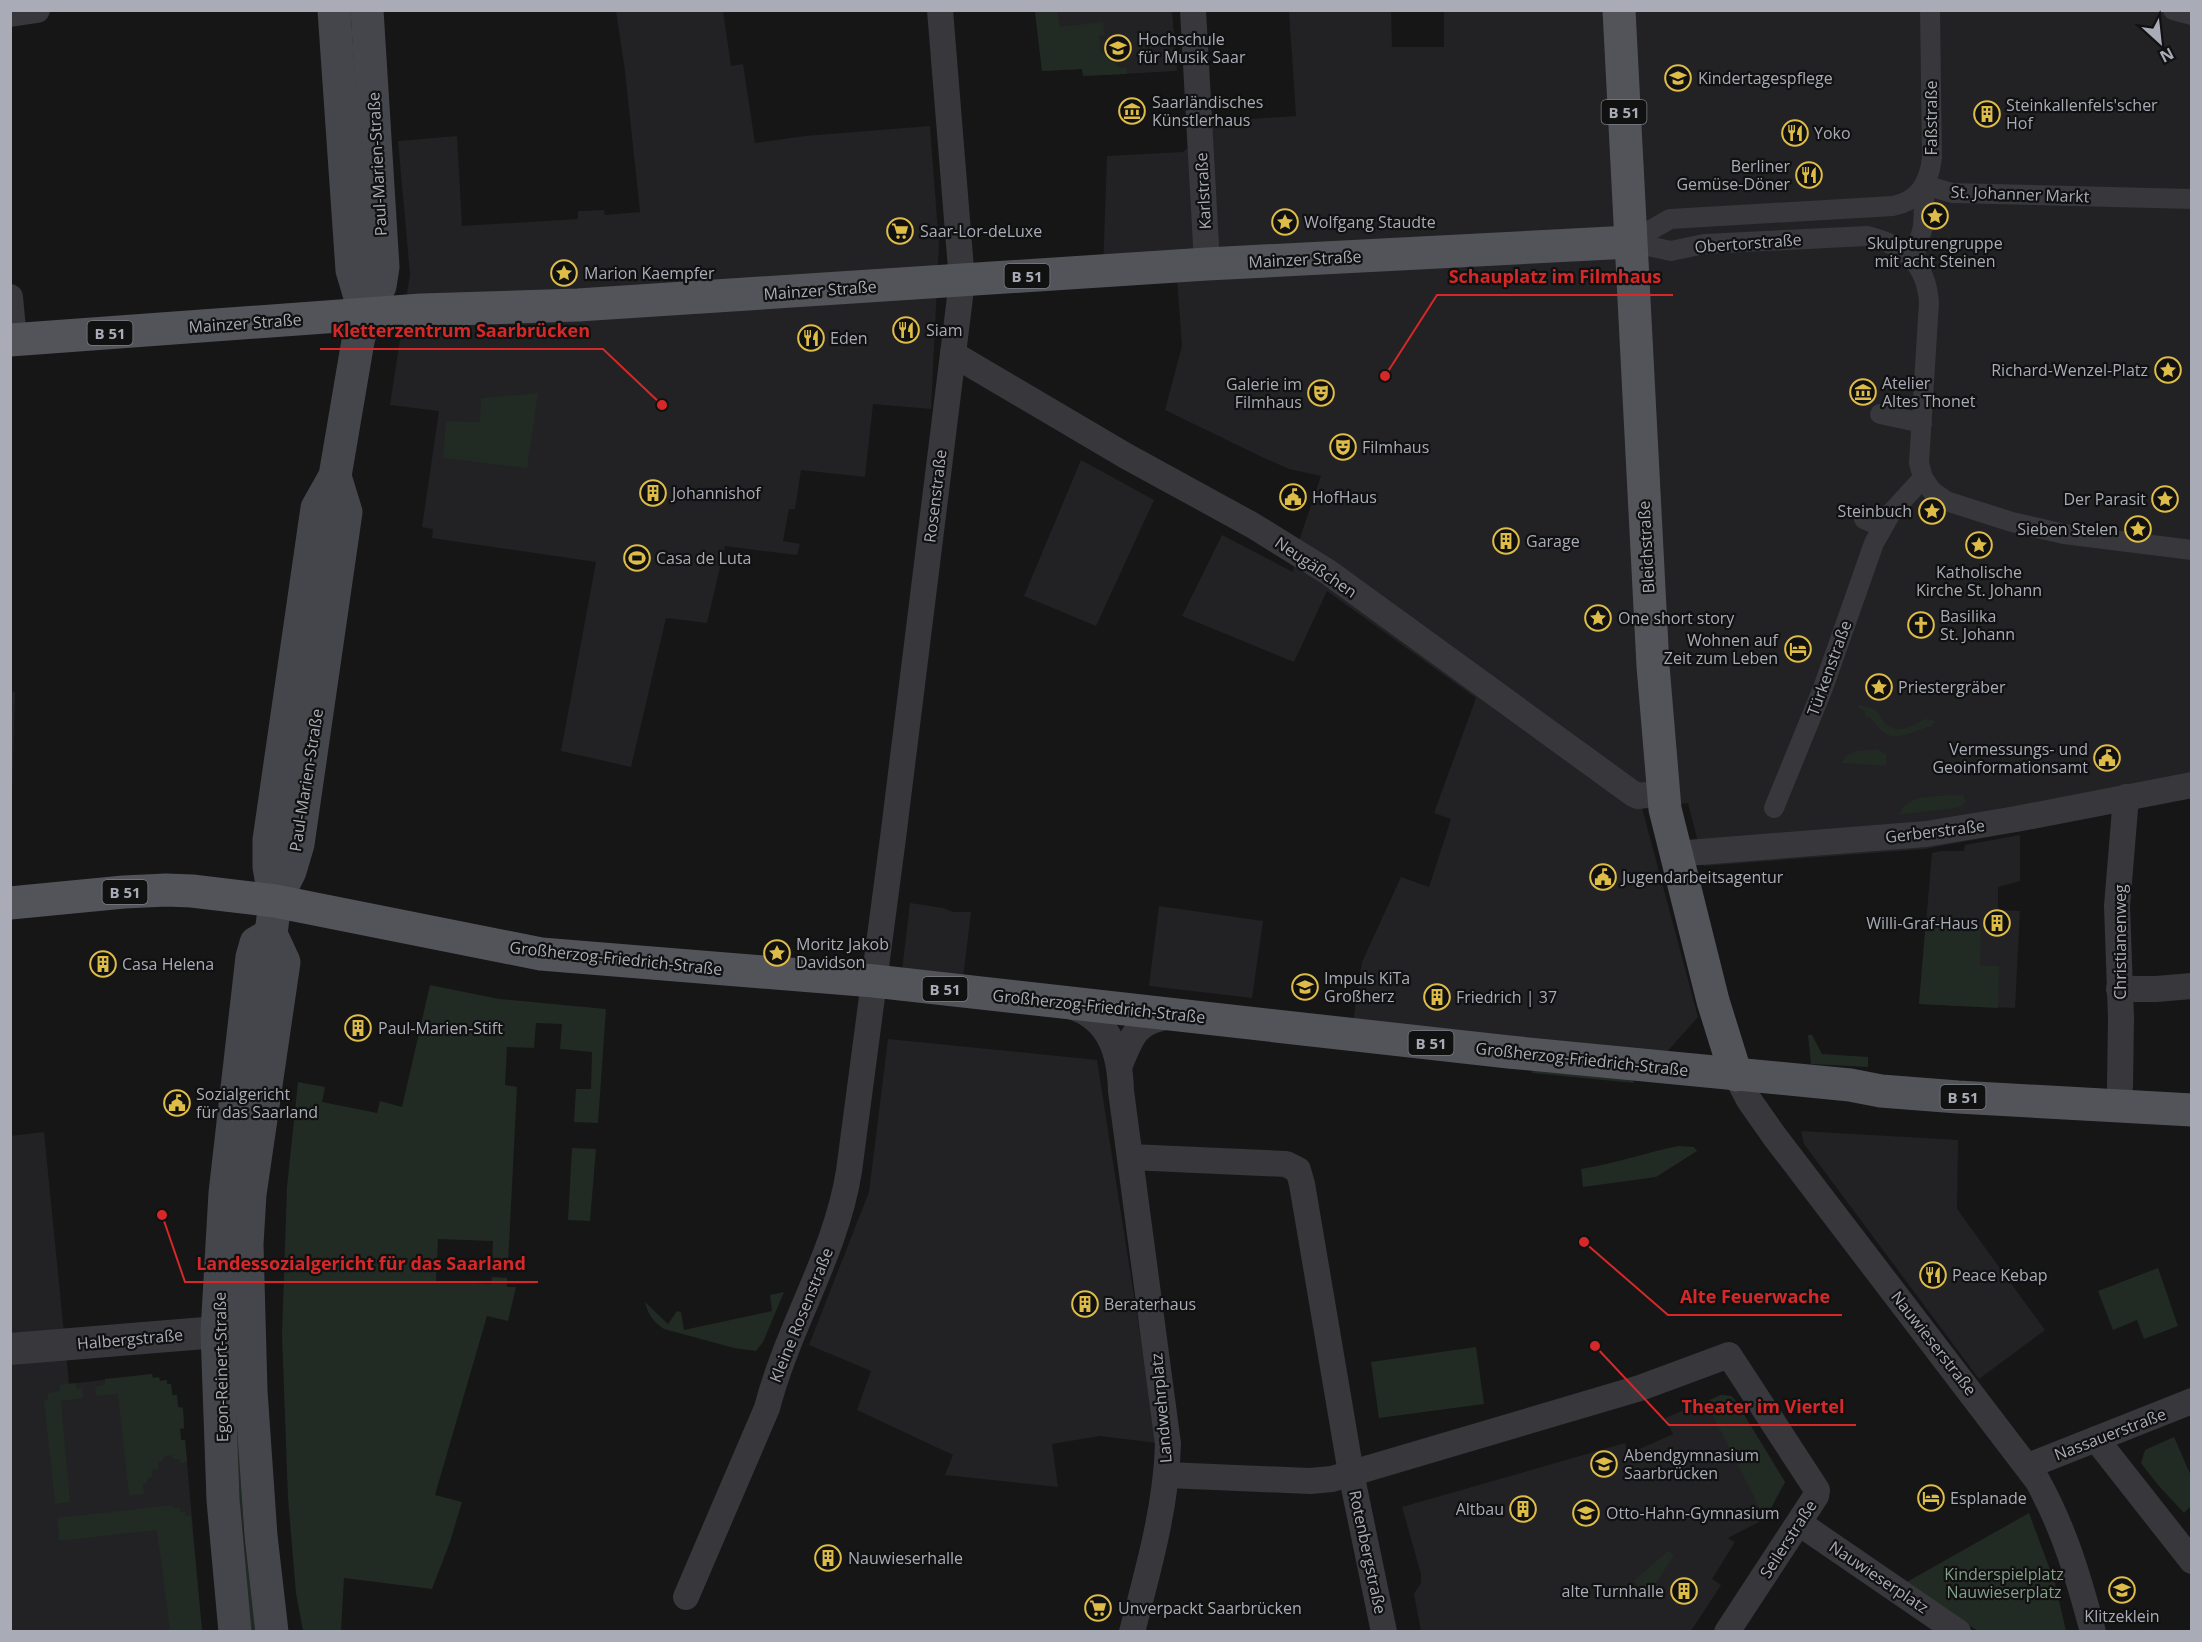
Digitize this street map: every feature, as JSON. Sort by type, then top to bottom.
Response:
[{"type":"main road","name":"Paul-Marien-Straße","points":[[334,10],[352,270],[365,314]]},
{"type":"main road","name":"Paul-Marien-Straße","points":[[275,901],[290,871],[298,844],[346,512],[335,476],[354,360],[365,314],[380,286],[383,267],[367,10]]},
{"type":"main road","name":"Bleichstraße","points":[[1619,10],[1652,651],[1664,793],[1675,854],[1713,1001],[1736,1075]]},
{"type":"main road","name":"Mainzer Straße","points":[[12,340],[477,307],[578,305],[1207,264],[1630,242]]},
{"type":"main road","name":"Großherzog-Friedrich-Straße","points":[[10,903],[166,890],[275,901],[541,954],[874,981],[1736,1075],[1850,1085],[1905,1093],[2192,1110]]},
{"type":"main road","name":"Egon-Reinert-Straße","points":[[235,1632],[224,1500],[233,1331],[225,1193],[252,957],[256,943],[271,934],[275,901]]},
{"type":"main road","name":"Egon-Reinert-Straße","points":[[233,1331],[251,1390],[261,1536],[272,1632]]},
{"type":"street","points":[[10,14],[37,10]]},
{"type":"street","name":"Rosenstraße","points":[[874,981],[962,281],[939,10]]},
{"type":"street","name":"Karlstraße","points":[[1193,10],[1207,264]]},
{"type":"street","name":"Faßstraße","points":[[1925,185],[1932,158],[1930,10]]},
{"type":"street","points":[[2173,10],[2192,15]]},
{"type":"street","points":[[1925,185],[1923,227],[1913,261],[1922,272],[1929,302],[1920,462],[1923,478],[1932,491],[1946,501],[2012,522],[2064,534],[2192,550]]},
{"type":"street","name":"Obertorstraße","points":[[1630,242],[1670,219],[1893,206],[1918,196],[1925,185]]},
{"type":"street","name":"St. Johanner Markt","points":[[1925,185],[1952,193],[2192,199]]},
{"type":"street","name":"Obertorstraße","points":[[1630,242],[1671,251],[1696,244],[1867,236],[1897,247],[1913,261]]},
{"type":"street","points":[[10,297],[12,340]]},
{"type":"street","name":"Neugäßchen","points":[[953,354],[1126,456],[1252,525],[1318,566],[1632,793],[1638,796],[1664,793]]},
{"type":"street","points":[[1880,414],[1922,423]]},
{"type":"street","name":"Türkenstraße","points":[[1774,808],[1823,688],[1874,543],[1882,527],[1923,478]]},
{"type":"street","points":[[1864,519],[1882,527]]},
{"type":"street","name":"Gerberstraße","points":[[1675,854],[1926,834],[2192,785]]},
{"type":"street","name":"Christianenweg","points":[[2120,1086],[2121,1018],[2117,906],[2126,797]]},
{"type":"street","points":[[819,976],[854,993],[869,1019],[886,996],[926,987]]},
{"type":"street","name":"Kleine Rosenstraße","points":[[686,1597],[766,1408],[774,1378],[837,1224],[848,1179],[874,981]]},
{"type":"street","points":[[2119,989],[2192,986]]},
{"type":"street","name":"Landwehrplatz","points":[[1056,1002],[1086,1011],[1099,1020],[1120,1065],[1121,1091],[1168,1444],[1167,1475],[1310,1481],[1332,1479],[1618,1394],[1729,1355]]},
{"type":"street","name":"Landwehrplatz","points":[[1120,1065],[1126,1048],[1139,1028],[1153,1019],[1181,1015]]},
{"type":"street","name":"Nauwieserstraße","points":[[1736,1075],[1749,1100],[1775,1137],[2028,1466],[2047,1497],[2060,1525],[2093,1632]]},
{"type":"street","points":[[1130,1157],[1286,1164],[1298,1170],[1351,1473]]},
{"type":"street","name":"Halbergstraße","points":[[10,1349],[233,1331]]},
{"type":"street","name":"Seilerstraße","points":[[1727,1632],[1816,1496],[1816,1490],[1729,1355]]},
{"type":"street","name":"Nassauerstraße","points":[[2028,1466],[2192,1401]]},
{"type":"street","points":[[2096,1439],[2192,1561]]},
{"type":"street","name":"Rotenbergstraße","points":[[1351,1473],[1384,1632]]},
{"type":"street","points":[[1132,1632],[1151,1560],[1167,1475]]},
{"type":"street","name":"Nauwieserplatz","points":[[1799,1523],[1958,1632]]},
{"type":"shaded area","points":[[1444,10],[2191,11],[2191,796],[2106,815],[1925,849],[1704,866],[1688,803],[1642,808],[1698,1017],[1666,1053],[1353,1022],[1362,962],[1401,877],[1429,887],[1451,819],[1434,813],[1476,698],[1327,591],[1294,662],[1182,616],[1222,535],[1293,572],[1301,535],[1321,476],[1289,469],[1165,410],[1182,346],[1176,265],[1103,271],[1107,156],[1183,152],[1220,121],[1296,116],[1289,11],[1391,11],[1392,47],[1444,47]]},
{"type":"shaded area","points":[[616,11],[723,11],[731,66],[743,64],[755,143],[805,136],[930,126],[939,245],[931,409],[873,404],[865,477],[801,470],[795,509],[789,509],[783,541],[800,544],[797,555],[725,546],[707,623],[666,618],[631,767],[561,751],[596,562],[432,538],[433,529],[422,527],[439,411],[390,405],[410,274],[398,141],[457,136],[462,226],[578,219],[578,211],[604,210],[605,215],[640,212],[625,71]]},
{"type":"shaded area","name":"Hochschule für Musik Saar","points":[[1035,11],[1172,11],[1177,71],[1083,76],[1082,69],[1042,71]]},
{"type":"shaded area","points":[[1081,460],[1154,500],[1096,626],[1024,596]]},
{"type":"shaded area","points":[[10,692],[15,692],[11,836],[10,836]]},
{"type":"shaded area","points":[[2020,835],[2020,881],[1998,887],[1998,910],[2020,911],[2015,1008],[1919,1004],[1932,853],[1964,851],[1965,845]]},
{"type":"shaded area","points":[[910,903],[954,912],[971,912],[963,978],[902,971]]},
{"type":"shaded area","points":[[1159,906],[1263,921],[1252,998],[1149,986]]},
{"type":"shaded area","points":[[888,1039],[1097,1060],[1157,1443],[1100,1436],[1052,1444],[1058,1487],[945,1475],[953,1455],[857,1410],[871,1371],[809,1345],[869,1192]]},
{"type":"shaded area","points":[[1801,1131],[1958,1140],[1957,1209],[2045,1330],[1979,1379],[1804,1144]]},
{"type":"shaded area","points":[[44,1132],[69,1384],[152,1374],[153,1378],[159,1377],[160,1381],[167,1380],[167,1384],[171,1384],[172,1395],[177,1395],[178,1407],[183,1408],[184,1428],[180,1429],[181,1440],[185,1440],[202,1631],[11,1631],[10,1136]]},
{"type":"shaded area","name":"Otto-Hahn-Gymnasium","points":[[1721,1395],[1731,1396],[1735,1400],[1785,1482],[1765,1519],[1728,1538],[1735,1542],[1712,1579],[1721,1585],[1691,1631],[1421,1631],[1414,1594],[1421,1583],[1421,1574],[1402,1507],[1625,1443],[1628,1454],[1673,1434],[1665,1418]]},
{"type":"green space","points":[[1035,11],[1057,11],[1060,27],[1103,22],[1105,35],[1099,36],[1101,52],[1120,68],[1126,67],[1127,74],[1083,76],[1082,69],[1042,71]]},
{"type":"green space","points":[[538,393],[527,468],[443,458],[446,421],[480,422],[481,398]]},
{"type":"green space","points":[[1858,705],[1875,709],[1892,728],[1902,729],[1925,719],[1935,721],[1931,727],[1901,736],[1889,735],[1865,715],[1865,711]]},
{"type":"green space","points":[[1877,749],[1886,754],[1886,766],[1842,763],[1852,753]]},
{"type":"green space","points":[[1964,795],[1965,802],[1961,807],[1899,815],[1903,807],[1918,799]]},
{"type":"green space","points":[[1926,920],[1975,920],[1975,927],[1981,928],[1980,966],[1999,966],[1998,1008],[1919,1004]]},
{"type":"green space","points":[[430,985],[499,999],[606,1009],[598,1123],[574,1122],[576,1089],[591,1089],[592,1052],[560,1049],[562,1024],[536,1023],[534,1048],[507,1047],[505,1085],[517,1087],[508,1265],[492,1265],[493,1241],[438,1239],[436,1281],[491,1284],[492,1277],[507,1278],[507,1287],[516,1287],[508,1321],[487,1316],[435,1495],[462,1502],[450,1542],[432,1589],[344,1578],[341,1631],[303,1631],[296,1593],[288,1498],[282,1335],[287,1187],[298,1082],[325,1087],[322,1102],[377,1113],[380,1101],[402,1107]]},
{"type":"green space","points":[[1808,1035],[1812,1035],[1822,1054],[1868,1057],[1868,1067],[1811,1064]]},
{"type":"green space","points":[[1533,1066],[1631,1077],[1634,1083],[1532,1073]]},
{"type":"green space","points":[[1678,1146],[1694,1147],[1697,1151],[1656,1177],[1583,1187],[1581,1169]]},
{"type":"green space","points":[[572,1148],[596,1149],[590,1221],[568,1220]]},
{"type":"green space","points":[[2158,1268],[2178,1326],[2144,1339],[2137,1320],[2113,1330],[2098,1291]]},
{"type":"green space","points":[[784,1292],[763,1342],[756,1351],[734,1348],[664,1329],[651,1317],[645,1302],[668,1324],[677,1311],[681,1312],[684,1330],[772,1311],[770,1295]]},
{"type":"green space","points":[[1476,1347],[1484,1404],[1379,1418],[1371,1362]]},
{"type":"green space","points":[[152,1374],[153,1378],[159,1377],[160,1381],[167,1380],[167,1384],[171,1384],[172,1395],[177,1395],[178,1407],[183,1408],[184,1428],[180,1429],[181,1440],[185,1440],[187,1462],[180,1463],[179,1459],[173,1459],[172,1455],[163,1457],[163,1461],[158,1462],[159,1469],[152,1470],[152,1477],[147,1478],[147,1483],[143,1484],[144,1494],[129,1496],[118,1394],[96,1396],[95,1387],[105,1385],[105,1379]]},
{"type":"green space","points":[[75,1383],[77,1389],[82,1388],[83,1398],[61,1401],[70,1502],[55,1504],[44,1400],[48,1399],[48,1393],[60,1391],[60,1385]]},
{"type":"green space","points":[[1721,1395],[1731,1396],[1735,1400],[1785,1482],[1765,1519],[1706,1402]]},
{"type":"green space","points":[[236,1400],[244,1536],[256,1631],[248,1631],[236,1537]]},
{"type":"green space","points":[[2174,1437],[2191,1476],[2191,1506],[2184,1513],[2141,1463],[2145,1450]]},
{"type":"green space","points":[[173,1505],[174,1508],[180,1508],[180,1512],[185,1512],[186,1516],[191,1515],[202,1631],[170,1631],[157,1530],[59,1541],[57,1518]]},
{"type":"green space","name":"Kinderspielplatz Nauwieserplatz","points":[[2029,1513],[2055,1583],[2066,1631],[1978,1631],[1905,1583]]},
{"type":"green space","points":[[1668,1551],[1674,1555],[1647,1597],[1634,1581]]},
{"type":"place","name":"Hochschule für Musik Saar","points":[[1118,48]]},
{"type":"place","name":"Kindertagespflege","points":[[1678,78]]},
{"type":"place","name":"Saarländisches Künstlerhaus","points":[[1132,111]]},
{"type":"place","name":"Steinkallenfels'scher Hof","points":[[1987,114]]},
{"type":"place","name":"Yoko","points":[[1795,133]]},
{"type":"place","name":"Berliner Gemüse-Döner","points":[[1809,175]]},
{"type":"place","name":"Skulpturengruppe mit acht Steinen","points":[[1935,216]]},
{"type":"place","name":"Wolfgang Staudte","points":[[1285,222]]},
{"type":"place","name":"Saar-Lor-deLuxe","points":[[900,231]]},
{"type":"place","name":"Marion Kaempfer","points":[[564,273]]},
{"type":"place","name":"Siam","points":[[906,330]]},
{"type":"place","name":"Eden","points":[[811,338]]},
{"type":"place","name":"Richard-Wenzel-Platz","points":[[2168,370]]},
{"type":"place","name":"Schauplatz im Filmhaus","points":[[1385,376]]},
{"type":"place","name":"Atelier Altes Thonet","points":[[1863,392]]},
{"type":"place","name":"Galerie im Filmhaus","points":[[1321,393]]},
{"type":"place","name":"Kletterzentrum Saarbrücken","points":[[662,405]]},
{"type":"place","name":"Filmhaus","points":[[1343,447]]},
{"type":"place","name":"Johannishof","points":[[653,493]]},
{"type":"place","name":"HofHaus","points":[[1293,497]]},
{"type":"place","name":"Der Parasit","points":[[2165,499]]},
{"type":"place","name":"Steinbuch","points":[[1932,511]]},
{"type":"place","name":"Sieben Stelen","points":[[2138,529]]},
{"type":"place","name":"Garage","points":[[1506,541]]},
{"type":"place","name":"Katholische Kirche St. Johann","points":[[1979,545]]},
{"type":"place","name":"Casa de Luta","points":[[637,558]]},
{"type":"place","name":"One short story","points":[[1598,618]]},
{"type":"place","name":"Basilika St. Johann","points":[[1921,625]]},
{"type":"place","name":"Wohnen auf Zeit zum Leben","points":[[1798,649]]},
{"type":"place","name":"Priestergräber","points":[[1879,687]]},
{"type":"place","name":"Vermessungs- und Geoinformationsamt","points":[[2107,758]]},
{"type":"place","name":"Jugendarbeitsagentur","points":[[1603,877]]},
{"type":"place","name":"Willi-Graf-Haus","points":[[1997,923]]},
{"type":"place","name":"Moritz Jakob Davidson","points":[[777,953]]},
{"type":"place","name":"Casa Helena","points":[[103,964]]},
{"type":"place","name":"Impuls KiTa Großherz","points":[[1305,987]]},
{"type":"place","name":"Friedrich | 37","points":[[1437,997]]},
{"type":"place","name":"Paul-Marien-Stift","points":[[358,1028]]},
{"type":"place","name":"Sozialgericht für das Saarland","points":[[177,1103]]},
{"type":"place","name":"Landessozialgericht für das Saarland","points":[[162,1215]]},
{"type":"place","name":"Alte Feuerwache","points":[[1584,1242]]},
{"type":"place","name":"Peace Kebap","points":[[1933,1275]]},
{"type":"place","name":"Beraterhaus","points":[[1085,1304]]},
{"type":"place","name":"Theater im Viertel","points":[[1595,1346]]},
{"type":"place","name":"Abendgymnasium Saarbrücken","points":[[1604,1464]]},
{"type":"place","name":"Esplanade","points":[[1931,1498]]},
{"type":"place","name":"Altbau","points":[[1523,1509]]},
{"type":"place","name":"Otto-Hahn-Gymnasium","points":[[1586,1513]]},
{"type":"place","name":"Nauwieserhalle","points":[[828,1558]]},
{"type":"place","name":"Klitzeklein","points":[[2122,1590]]},
{"type":"place","name":"alte Turnhalle","points":[[1684,1591]]},
{"type":"place","name":"Unverpackt Saarbrücken","points":[[1098,1608]]}]
